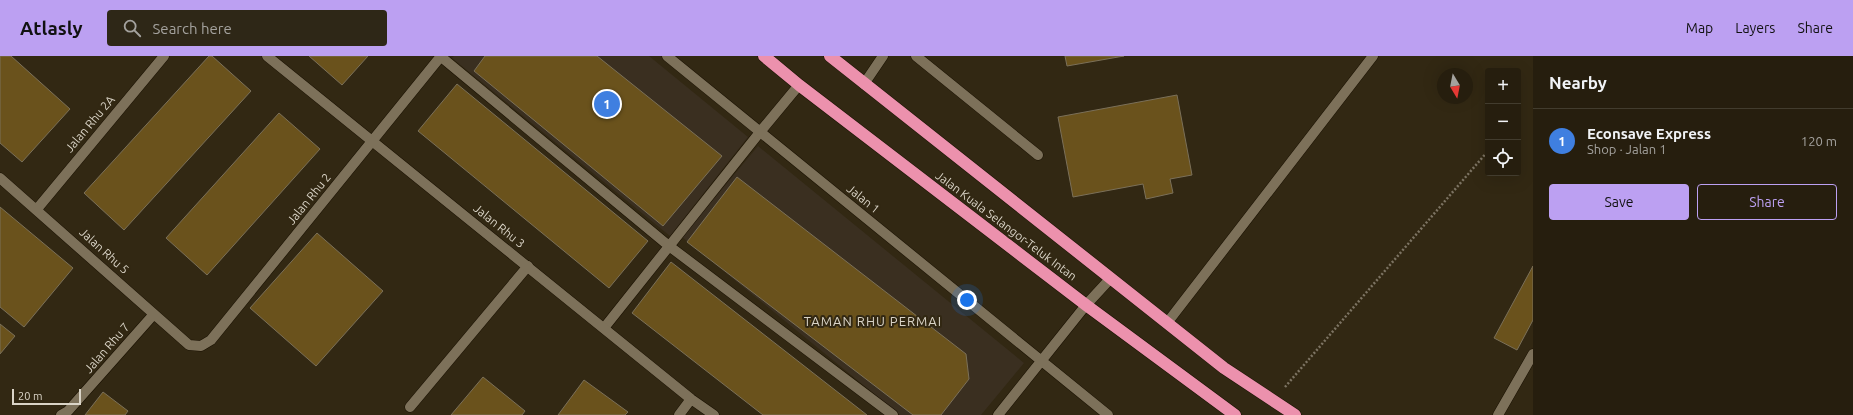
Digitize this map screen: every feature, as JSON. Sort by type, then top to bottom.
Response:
[{"type":"highway","name":"Jalan Kuala Selangor-Teluk Intan","points":[[764,56],[799,85],[1086,305],[1235,415]]},
{"type":"highway","name":"Jalan Kuala Selangor-Teluk Intan","points":[[830,56],[1224,368],[1295,415]]},
{"type":"street","name":"Jalan Rhu 2A","points":[[37,210],[164,56]]},
{"type":"street","name":"Jalan Rhu 3","points":[[267,56],[691,399],[714,415]]},
{"type":"street","name":"Jalan Rhu 2","points":[[189,345],[201,346],[211,340],[441,56]]},
{"type":"street","points":[[441,56],[669,246],[893,415]]},
{"type":"street","name":"Jalan 1","points":[[667,56],[1108,415]]},
{"type":"street","points":[[864,84],[883,56]]},
{"type":"street","points":[[916,56],[1038,155]]},
{"type":"street","points":[[1167,323],[1373,56]]},
{"type":"street","points":[[604,328],[799,85]]},
{"type":"street","name":"Jalan Rhu 5","points":[[0,178],[189,345]]},
{"type":"street","points":[[410,407],[528,266]]},
{"type":"street","points":[[998,415],[1086,305],[1110,279]]},
{"type":"street","name":"Jalan Rhu 7","points":[[61,415],[68,411],[154,314]]},
{"type":"street","points":[[1498,415],[1533,354]]},
{"type":"street","points":[[679,415],[691,399]]},
{"type":"path","points":[[1273,401],[1485,154]]},
{"type":"shaded area","points":[[454,56],[649,56],[748,137],[670,236],[452,58]]},
{"type":"shaded area","points":[[758,146],[1024,363],[981,415],[900,415],[682,237]]},
{"type":"building","points":[[0,56],[11,56],[70,109],[22,162],[0,143]]},
{"type":"building","points":[[209,56],[212,56],[251,91],[124,230],[84,193]]},
{"type":"building","points":[[309,56],[368,56],[342,85]]},
{"type":"building","points":[[485,56],[597,56],[722,156],[663,226],[474,71]]},
{"type":"building","points":[[1065,56],[1124,56],[1067,66]]},
{"type":"building","points":[[457,84],[648,241],[609,288],[418,131]]},
{"type":"building","points":[[1177,95],[1192,175],[1170,179],[1173,193],[1146,199],[1143,184],[1073,197],[1058,117]]},
{"type":"building","points":[[279,113],[320,149],[207,275],[166,238]]},
{"type":"building","points":[[737,177],[966,354],[969,379],[941,415],[913,415],[687,242]]},
{"type":"building","points":[[0,207],[73,268],[24,327],[0,307]]},
{"type":"building","points":[[317,233],[383,291],[316,366],[250,308]]},
{"type":"building","points":[[671,262],[867,415],[763,415],[632,313]]},
{"type":"building","points":[[1533,266],[1533,320],[1517,350],[1494,338]]},
{"type":"building","points":[[0,324],[15,336],[0,354]]},
{"type":"building","points":[[483,377],[525,411],[522,415],[451,415]]},
{"type":"building","points":[[584,380],[628,412],[625,415],[558,415]]},
{"type":"building","points":[[103,392],[128,411],[125,415],[85,415]]},
{"type":"place","name":"Econsave Express","points":[[607,104]]},
{"type":"district","name":"TAMAN RHU PERMAI","points":[[873,321]]}]
